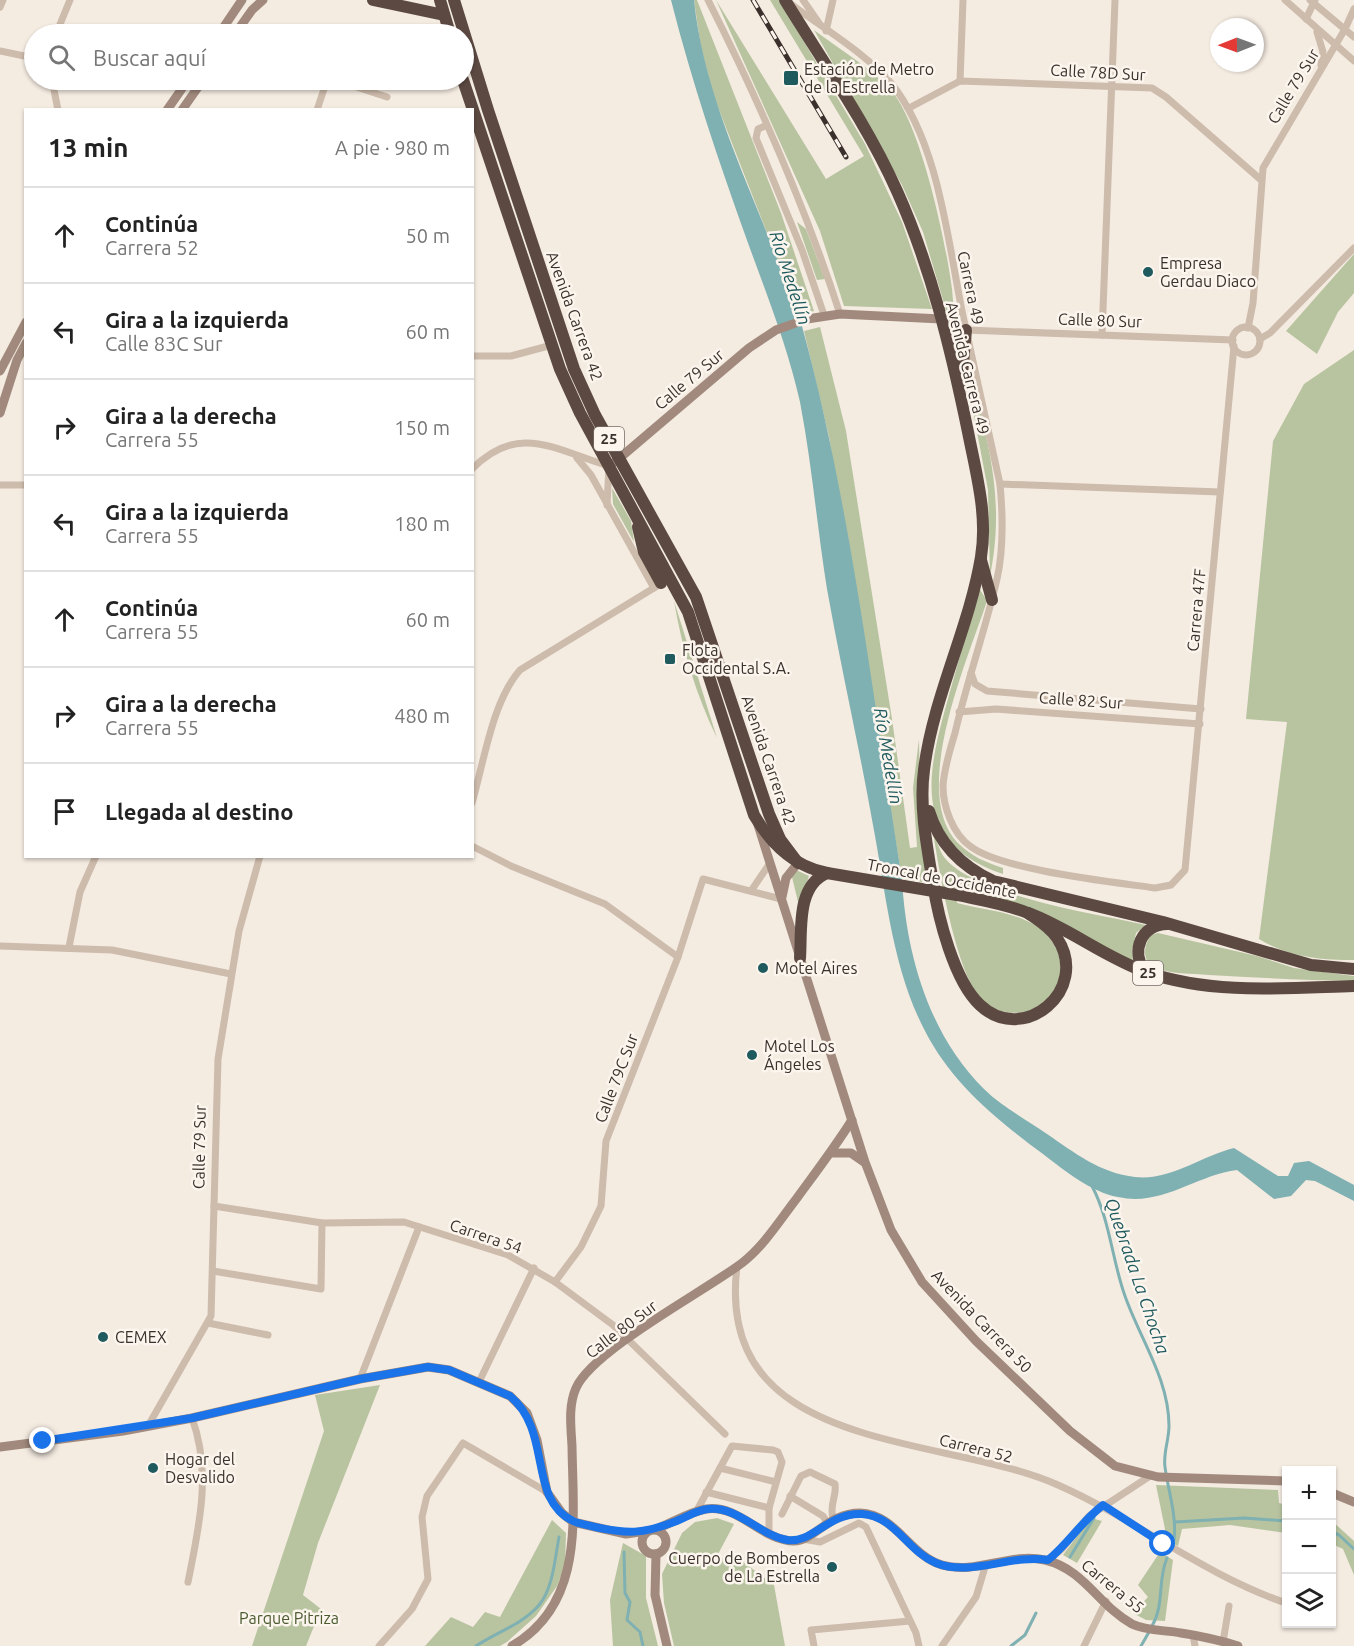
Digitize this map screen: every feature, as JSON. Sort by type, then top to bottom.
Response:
[{"type":"highway","points":[[373,0],[444,15]]},
{"type":"highway","points":[[440,0],[447,24]]},
{"type":"highway","name":"Avenida Carrera 42","points":[[454,0],[461,24]]},
{"type":"highway","name":"Avenida Carrera 49","points":[[786,0],[873,145],[896,190],[918,243],[941,319],[960,396],[982,510],[981,558],[924,771]]},
{"type":"highway","name":"Avenida Carrera 42","points":[[474,65],[567,351],[595,415],[696,597],[769,814],[780,839],[798,863]]},
{"type":"highway","name":"Avenida Carrera 42","points":[[466,90],[472,108]]},
{"type":"highway","name":"Avenida Carrera 42","points":[[474,113],[569,389],[662,561],[662,583],[695,629],[754,815],[770,840],[798,863]]},
{"type":"highway","points":[[960,396],[966,330]]},
{"type":"highway","points":[[634,512],[644,552],[662,583]]},
{"type":"highway","points":[[651,513],[662,561]]},
{"type":"highway","points":[[981,558],[992,600]]},
{"type":"highway","points":[[924,771],[923,802],[932,881],[948,942],[971,994],[980,1006],[1004,1018],[1031,1016],[1043,1010],[1057,998],[1065,981],[1064,953],[1057,938],[1029,913]]},
{"type":"highway","name":"Troncal de Occidente","points":[[924,771],[927,805],[934,826],[944,844],[976,873],[1006,885],[1174,926],[1311,965],[1354,969]]},
{"type":"highway","name":"Troncal de Occidente","points":[[798,863],[827,873],[957,896],[1029,913],[1144,971],[1179,981],[1287,989],[1354,986]]},
{"type":"highway","points":[[800,958],[805,897],[813,881],[827,873]]},
{"type":"highway","points":[[1144,971],[1137,954],[1142,937],[1156,926],[1174,926]]},
{"type":"street","points":[[0,7],[3,0]]},
{"type":"street","points":[[60,24],[70,0]]},
{"type":"street","points":[[226,24],[243,0]]},
{"type":"street","points":[[242,24],[263,0]]},
{"type":"street","points":[[708,0],[807,218],[840,314]]},
{"type":"street","name":"Carrera 49","points":[[786,0],[890,82],[909,108],[935,184],[1000,484],[1002,540],[992,600],[959,712],[943,787],[948,813],[960,838],[970,847],[998,860],[1155,888],[1171,885],[1182,875]]},
{"type":"street","points":[[803,0],[826,32]]},
{"type":"street","points":[[826,32],[833,0]]},
{"type":"street","points":[[960,81],[963,0]]},
{"type":"street","points":[[1102,335],[1115,0]]},
{"type":"street","points":[[1285,0],[1354,61]]},
{"type":"street","points":[[1306,19],[1313,1],[1354,37]]},
{"type":"street","name":"Calle 79 Sur","points":[[1260,179],[1270,152],[1336,45],[1354,9]]},
{"type":"street","points":[[1315,27],[1321,39],[1321,68]]},
{"type":"street","points":[[0,51],[24,56]]},
{"type":"street","name":"Calle 78D Sur","points":[[909,108],[960,81],[1141,86],[1159,92],[1260,179]]},
{"type":"street","points":[[54,90],[58,108]]},
{"type":"street","points":[[168,108],[181,90]]},
{"type":"street","points":[[183,108],[196,90]]},
{"type":"street","points":[[318,108],[324,90]]},
{"type":"street","points":[[365,90],[387,97]]},
{"type":"street","points":[[765,126],[758,129],[756,138],[788,212],[824,315]]},
{"type":"street","points":[[1248,327],[1253,303],[1260,179]]},
{"type":"street","points":[[1260,339],[1270,333],[1354,248]]},
{"type":"street","points":[[814,285],[829,281]]},
{"type":"street","name":"Calle 79 Sur","points":[[609,466],[762,338],[807,319],[824,315],[941,319]]},
{"type":"street","points":[[0,371],[24,326]]},
{"type":"street","points":[[1248,327],[1256,332],[1260,339],[1258,348],[1248,355],[1239,353],[1233,343],[1236,332],[1248,327]]},
{"type":"street","name":"Calle 80 Sur","points":[[966,330],[1233,343]]},
{"type":"street","name":"Carrera 47F","points":[[1182,875],[1187,862],[1233,343]]},
{"type":"street","points":[[474,356],[511,356],[552,345]]},
{"type":"street","points":[[0,413],[3,392],[24,347]]},
{"type":"street","points":[[474,468],[498,450],[532,441],[609,466],[607,505]]},
{"type":"street","points":[[474,796],[502,697],[511,680],[520,670],[662,583],[607,505],[588,469],[575,456]]},
{"type":"street","points":[[1000,484],[1221,492]]},
{"type":"street","points":[[0,485],[24,485]]},
{"type":"street","name":"Calle 82 Sur","points":[[971,672],[975,684],[987,691],[1201,709]]},
{"type":"street","name":"Calle 82 Sur","points":[[959,712],[996,709],[1200,724]]},
{"type":"street","name":"Avenida Carrera 50","points":[[754,815],[865,1162],[899,1247],[939,1303],[993,1358],[1105,1460],[1124,1470],[1174,1478],[1282,1481]]},
{"type":"street","points":[[474,847],[511,866],[605,904],[678,957]]},
{"type":"street","points":[[69,946],[80,892],[95,858]]},
{"type":"street","name":"Calle 79 Sur","points":[[148,1426],[208,1323],[212,1307],[216,1076],[238,931],[259,858]]},
{"type":"street","points":[[770,863],[751,891],[781,899],[786,878],[798,863]]},
{"type":"street","name":"Calle 79C Sur","points":[[555,1282],[581,1247],[601,1206],[606,1142],[678,957],[703,879],[751,891]]},
{"type":"street","points":[[0,946],[69,946],[136,954],[231,974]]},
{"type":"street","name":"Calle 80 Sur","points":[[512,1646],[540,1625],[558,1599],[569,1568],[573,1522],[571,1412],[574,1394],[582,1379],[627,1340],[737,1266],[770,1235],[798,1191],[831,1153],[852,1120]]},
{"type":"street","points":[[831,1153],[851,1153],[865,1162]]},
{"type":"street","name":"Carrera 54","points":[[213,1206],[322,1223],[385,1220],[419,1227],[508,1255],[534,1268],[613,1325],[725,1434]]},
{"type":"street","points":[[213,1271],[321,1289],[322,1223]]},
{"type":"street","points":[[360,1379],[419,1227]]},
{"type":"street","name":"Carrera 52","points":[[737,1266],[736,1314],[748,1349],[762,1375],[797,1407],[866,1435],[1040,1478],[1103,1505],[1163,1544],[1234,1582],[1282,1601]]},
{"type":"street","points":[[479,1382],[534,1268]]},
{"type":"street","points":[[208,1323],[268,1335]]},
{"type":"street","points":[[0,1447],[192,1418],[360,1379],[428,1367],[449,1370],[510,1396],[527,1413],[537,1440],[547,1492]]},
{"type":"street","points":[[188,1582],[204,1477],[201,1448],[192,1418]]},
{"type":"street","points":[[379,1646],[412,1609],[428,1579],[422,1517],[427,1496],[463,1443],[547,1492],[562,1513],[573,1522],[626,1534],[651,1530],[707,1509],[726,1511],[785,1540],[803,1539],[820,1542],[859,1523],[863,1524],[910,1621],[919,1646]]},
{"type":"street","points":[[696,1512],[732,1446],[772,1450],[778,1452],[782,1462],[769,1508],[769,1534]]},
{"type":"street","points":[[720,1468],[776,1482]]},
{"type":"street","points":[[782,1514],[790,1496],[805,1472],[830,1480],[835,1484],[836,1491],[832,1500],[830,1520],[790,1496]]},
{"type":"street","points":[[1048,1560],[1062,1549],[1081,1523],[1103,1505],[1154,1476]]},
{"type":"street","points":[[706,1492],[769,1508]]},
{"type":"street","points":[[1336,1495],[1354,1502]]},
{"type":"street","name":"Carrera 55","points":[[803,1539],[830,1520],[859,1513],[874,1515],[884,1520],[913,1548],[932,1561],[952,1567],[1024,1558],[1048,1560],[1079,1576],[1125,1619],[1142,1627],[1193,1635],[1238,1646]]},
{"type":"street","points":[[626,1534],[649,1553],[656,1554],[663,1550],[681,1520]]},
{"type":"street","points":[[651,1530],[663,1533],[666,1542]]},
{"type":"street","points":[[643,1548],[642,1537],[651,1530]]},
{"type":"street","points":[[656,1554],[655,1595],[667,1646]]},
{"type":"street","points":[[942,1646],[976,1597],[986,1564]]},
{"type":"street","points":[[1084,1646],[1106,1601]]},
{"type":"street","points":[[1223,1642],[1229,1606]]},
{"type":"street","points":[[814,1646],[811,1630],[910,1621]]},
{"type":"street","points":[[1193,1635],[1195,1646]]},
{"type":"green space","points":[[694,0],[697,0],[781,213],[814,311],[799,315],[714,97],[701,48]]},
{"type":"green space","points":[[716,0],[826,179],[864,156],[770,0],[779,0],[865,144],[902,222],[932,309],[844,306],[820,231]]},
{"type":"green space","points":[[814,30],[863,65],[890,89],[912,128],[922,155],[944,243],[952,289],[956,344],[923,232],[902,185]]},
{"type":"green space","points":[[797,222],[806,229],[825,279],[817,280]]},
{"type":"green space","points":[[1354,254],[1354,293],[1338,312],[1317,354],[1286,331]]},
{"type":"green space","points":[[820,327],[846,431],[910,848],[917,847],[913,788],[919,739],[920,796],[929,883],[902,879],[829,437],[804,331]]},
{"type":"green space","points":[[1354,350],[1354,960],[1293,954],[1259,939],[1287,722],[1246,719],[1273,441],[1304,384]]},
{"type":"green space","points":[[970,366],[988,445],[995,495],[996,520],[990,576],[988,490],[970,395]]},
{"type":"green space","points":[[612,488],[631,521],[634,542],[613,504]]},
{"type":"green space","points":[[979,588],[987,601],[956,690],[947,726],[940,760],[939,793],[945,822],[959,844],[980,859],[1003,868],[1003,874],[973,860],[952,843],[939,823],[932,801],[935,751],[941,723]]},
{"type":"green space","points":[[674,601],[717,738],[691,671]]},
{"type":"green space","points":[[933,832],[944,857],[959,871],[981,883],[1038,902],[1146,925],[1136,933],[1132,951],[1133,962],[1028,907],[959,888],[957,903],[1001,912],[1037,927],[1053,943],[1061,964],[1058,986],[1052,996],[1037,1008],[1019,1013],[991,1007],[973,988],[957,946],[944,895]]},
{"type":"green space","points":[[796,870],[809,876],[799,906],[792,877]]},
{"type":"green space","points":[[1158,933],[1257,956],[1294,968],[1354,976],[1354,981],[1245,977],[1167,971],[1154,967],[1145,956],[1145,948],[1151,935]]},
{"type":"green space","name":"Parque Pitriza","points":[[380,1385],[318,1543],[303,1595],[321,1609],[306,1646],[252,1646],[324,1431],[315,1395]]},
{"type":"green space","points":[[1156,1485],[1278,1490],[1279,1503],[1282,1504],[1282,1532],[1230,1525],[1182,1529],[1178,1546],[1164,1539],[1165,1529]]},
{"type":"green space","points":[[717,1518],[734,1524],[716,1558],[738,1558],[774,1585],[785,1646],[674,1646],[664,1603],[662,1574],[682,1533],[695,1522]]},
{"type":"green space","points":[[1091,1518],[1102,1521],[1077,1563],[1063,1555]]},
{"type":"green space","points":[[552,1520],[566,1533],[565,1566],[557,1586],[536,1616],[500,1646],[425,1646],[451,1617],[473,1627],[485,1612],[500,1617]]},
{"type":"green space","points":[[1336,1525],[1354,1541],[1354,1575],[1343,1549],[1336,1546]]},
{"type":"green space","points":[[623,1543],[646,1556],[646,1598],[658,1646],[613,1646],[610,1600]]},
{"type":"green space","points":[[1160,1552],[1173,1560],[1165,1621],[1146,1620],[1133,1613],[1148,1597],[1138,1585]]},
{"type":"water","points":[[671,0],[694,0],[706,65],[725,128],[792,293],[800,319],[818,387],[846,526],[870,668],[909,936],[924,992],[949,1044],[965,1068],[999,1102],[1099,1167],[1122,1175],[1148,1177],[1173,1172],[1234,1148],[1278,1176],[1288,1176],[1294,1163],[1309,1161],[1354,1185],[1354,1201],[1315,1181],[1306,1180],[1291,1196],[1274,1199],[1237,1170],[1149,1198],[1118,1197],[1098,1191],[1069,1174],[976,1099],[947,1066],[924,1029],[904,981],[891,929],[868,795],[827,589],[800,402],[777,322],[707,122]]},
{"type":"waterway","name":"Quebrada La Chocha","points":[[1092,1186],[1103,1212],[1125,1296],[1153,1360],[1168,1409],[1169,1426],[1165,1462],[1173,1512],[1174,1540]]},
{"type":"waterway","name":"Quebrada La Chocha","points":[[1070,1557],[1094,1518]]},
{"type":"waterway","points":[[1175,1522],[1244,1518],[1282,1521]]},
{"type":"waterway","points":[[1336,1534],[1354,1549]]},
{"type":"waterway","points":[[476,1646],[518,1623],[539,1605],[550,1582],[559,1537]]},
{"type":"waterway","points":[[624,1552],[625,1593],[630,1602],[627,1620],[640,1632],[643,1646]]},
{"type":"waterway","points":[[1152,1626],[1158,1609],[1162,1575],[1167,1558]]},
{"type":"waterway","name":"Quebrada La Chocha","points":[[1011,1646],[1025,1635],[1036,1613]]},
{"type":"waterway","points":[[1141,1646],[1149,1632]]},
{"type":"railway","points":[[753,0],[846,157]]},
{"type":"place","name":"Estación de Metro de la Estrella","points":[[791,78]]},
{"type":"place","name":"Empresa Gerdau Diaco","points":[[1148,272]]},
{"type":"place","name":"Flota Occidental S.A.","points":[[670,659]]},
{"type":"place","name":"Motel Aires","points":[[763,968]]},
{"type":"place","name":"Motel Los Ángeles","points":[[752,1055]]},
{"type":"place","name":"CEMEX","points":[[103,1337]]},
{"type":"place","name":"Hogar del Desvalido","points":[[153,1468]]},
{"type":"place","name":"Cuerpo de Bomberos de La Estrella","points":[[832,1567]]},
{"type":"route","points":[[43,1441],[123,1431],[192,1418],[360,1379],[438,1367],[510,1396],[527,1413],[534,1428],[542,1478],[547,1492],[562,1513],[573,1522],[632,1534],[656,1529],[696,1512],[716,1509],[739,1517],[769,1534],[795,1541],[803,1539],[833,1518],[859,1513],[874,1515],[884,1520],[924,1557],[943,1565],[966,1567],[1024,1558],[1048,1560],[1062,1549],[1081,1523],[1103,1505],[1163,1544]]},
{"type":"water label","name":"Río Medellín","points":[[790,278]]},
{"type":"water label","name":"Río Medellín","points":[[888,756]]}]
